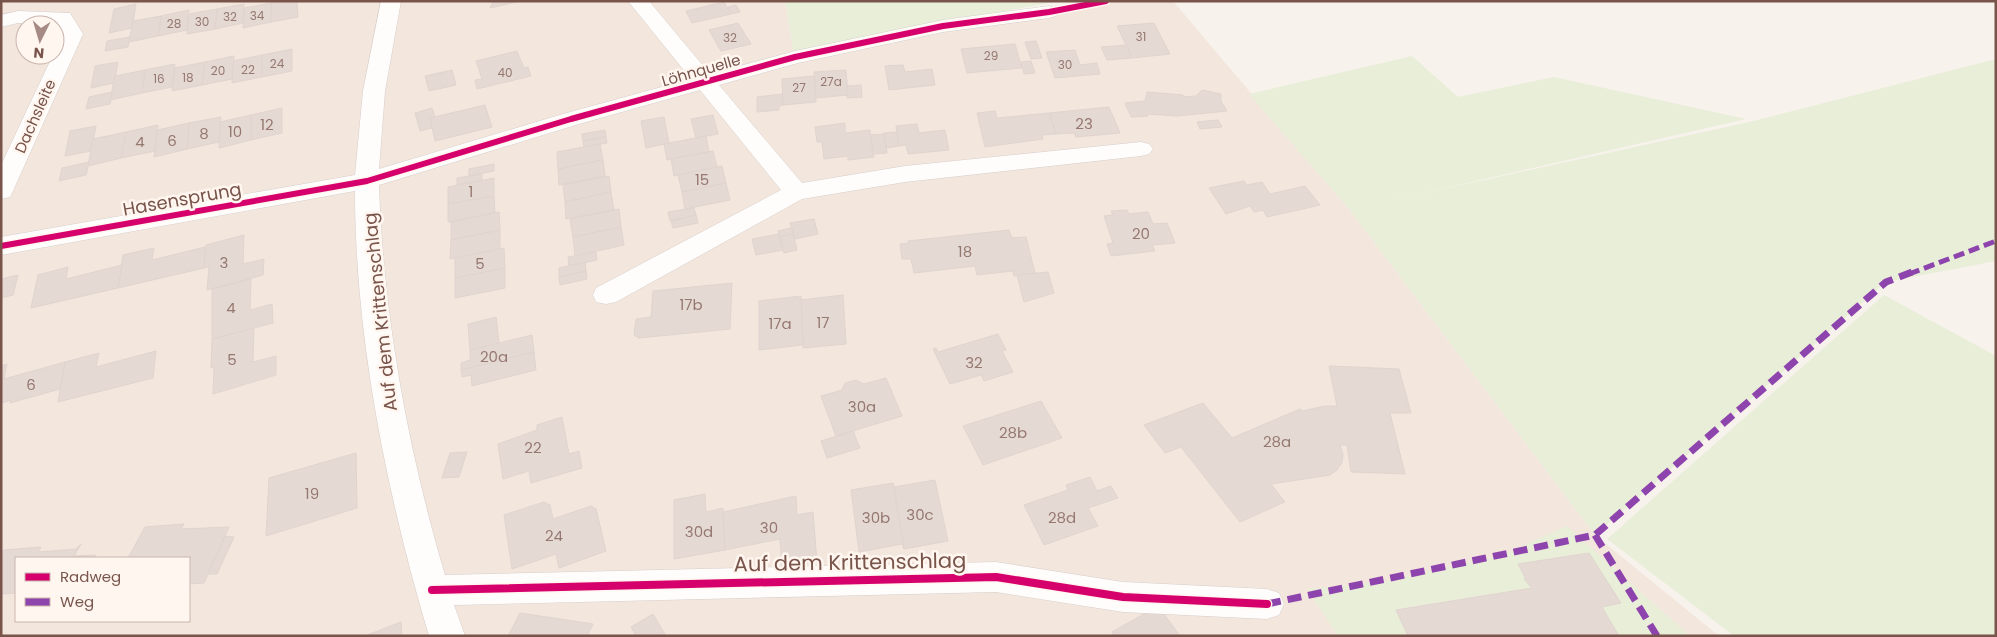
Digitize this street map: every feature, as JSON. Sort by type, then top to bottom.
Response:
[{"type":"street","name":"Auf dem Krittenschlag","points":[[391,1],[383,37],[372,112],[367,181],[373,287],[390,414],[432,590],[446,636]]},
{"type":"street","name":"Löhnquelle","points":[[638,1],[796,192]]},
{"type":"street","name":"Löhnquelle","points":[[367,181],[571,119],[705,84],[795,57],[943,26],[1049,12]]},
{"type":"street","name":"Dachsleite","points":[[1,21],[18,17],[63,17],[73,34],[1,191]]},
{"type":"street","points":[[606,295],[796,192],[905,174],[1140,149]]},
{"type":"street","name":"Hasensprung","points":[[1,246],[367,181]]},
{"type":"street","name":"Auf dem Krittenschlag","points":[[432,590],[996,577],[1123,597],[1267,604]]},
{"type":"shaded area","points":[[1,1],[784,1],[794,54],[942,31],[1101,1],[1173,1],[1349,209],[1595,535],[1719,636],[1,636]]},
{"type":"green space","points":[[784,1],[1061,1],[944,22],[794,54]]},
{"type":"green space","points":[[1412,56],[1458,97],[1554,77],[1746,119],[1397,199],[1754,121],[1996,59],[1996,261],[1886,282],[1595,535],[1349,209],[1249,94]]},
{"type":"green space","points":[[1884,295],[1996,356],[1996,636],[1734,636],[1607,539]]},
{"type":"green space","points":[[1567,526],[1690,636],[1338,636],[1307,589],[1381,582],[1500,556]]},
{"type":"building","points":[[297,1],[298,17],[271,22],[271,3]]},
{"type":"building","points":[[493,1],[517,1],[517,2],[490,8]]},
{"type":"building","points":[[724,2],[731,14],[692,23],[686,11]]},
{"type":"building","points":[[271,3],[271,22],[243,28],[244,8]]},
{"type":"building","points":[[136,4],[132,28],[109,33],[114,9]]},
{"type":"building","points":[[244,4],[243,23],[215,29],[217,9]]},
{"type":"building","points":[[736,5],[740,12],[731,14],[728,7]]},
{"type":"building","points":[[217,9],[215,29],[187,34],[189,14]]},
{"type":"building","points":[[189,10],[187,30],[158,36],[161,16]]},
{"type":"building","points":[[161,16],[158,36],[129,42],[133,21]]},
{"type":"building","points":[[738,23],[751,44],[721,51],[709,30]]},
{"type":"building","points":[[1154,23],[1170,54],[1132,58],[1117,26]]},
{"type":"building","points":[[130,37],[128,47],[105,51],[107,41]]},
{"type":"building","points":[[1036,41],[1042,58],[1031,59],[1025,42]]},
{"type":"building","points":[[1015,44],[1022,68],[967,73],[961,49]]},
{"type":"building","points":[[1126,45],[1132,58],[1107,60],[1101,47]]},
{"type":"building","points":[[292,49],[292,71],[262,77],[262,55]]},
{"type":"building","points":[[1075,50],[1080,65],[1097,63],[1100,74],[1055,78],[1046,52]]},
{"type":"building","points":[[517,51],[524,68],[528,67],[531,76],[477,89],[475,80],[482,79],[476,61]]},
{"type":"building","points":[[262,55],[262,77],[232,83],[233,61]]},
{"type":"building","points":[[234,56],[232,79],[202,85],[205,62]]},
{"type":"building","points":[[1031,61],[1035,73],[1024,74],[1021,62]]},
{"type":"building","points":[[118,62],[114,83],[91,88],[95,66]]},
{"type":"building","points":[[205,62],[202,85],[172,91],[175,68]]},
{"type":"building","points":[[175,64],[172,87],[142,93],[145,70]]},
{"type":"building","points":[[903,65],[905,72],[932,69],[935,85],[889,90],[885,66]]},
{"type":"building","points":[[145,70],[142,93],[110,100],[115,76]]},
{"type":"building","points":[[452,70],[456,85],[429,91],[425,76]]},
{"type":"building","points":[[846,70],[848,95],[816,98],[814,72]]},
{"type":"building","points":[[814,76],[816,102],[783,105],[782,79]]},
{"type":"building","points":[[861,85],[862,97],[847,98],[847,86]]},
{"type":"building","points":[[1202,90],[1221,94],[1221,101],[1227,111],[1177,116],[1148,114],[1148,116],[1131,117],[1125,103],[1145,101],[1147,92],[1183,95],[1184,97],[1196,96]]},
{"type":"building","points":[[112,92],[110,104],[86,109],[89,97]]},
{"type":"building","points":[[782,94],[783,105],[779,106],[779,110],[757,112],[757,97]]},
{"type":"building","points":[[485,105],[492,127],[435,141],[430,118]]},
{"type":"building","points":[[1109,107],[1120,133],[1076,137],[1074,133],[1056,134],[1049,113]]},
{"type":"building","points":[[282,108],[282,133],[251,140],[251,115]]},
{"type":"building","points":[[432,108],[435,117],[430,118],[432,128],[420,131],[415,113]]},
{"type":"building","points":[[995,111],[997,118],[1049,113],[1056,134],[1042,135],[1043,139],[985,147],[977,113]]},
{"type":"building","points":[[251,115],[251,140],[219,148],[220,122]]},
{"type":"building","points":[[713,115],[718,134],[696,138],[691,119]]},
{"type":"building","points":[[221,117],[219,142],[187,149],[189,123]]},
{"type":"building","points":[[664,117],[669,143],[646,148],[641,121]]},
{"type":"building","points":[[1218,120],[1222,127],[1200,129],[1197,122]]},
{"type":"building","points":[[189,123],[187,149],[154,157],[157,130]]},
{"type":"building","points":[[845,123],[845,133],[870,130],[874,157],[848,160],[848,156],[824,159],[822,142],[817,142],[815,127]]},
{"type":"building","points":[[917,124],[919,133],[945,130],[949,150],[908,154],[906,145],[899,146],[896,126]]},
{"type":"building","points":[[158,125],[155,151],[121,158],[126,132]]},
{"type":"building","points":[[96,126],[91,151],[65,156],[70,131]]},
{"type":"building","points":[[605,130],[606,137],[583,141],[582,134]]},
{"type":"building","points":[[126,132],[121,158],[88,166],[93,139]]},
{"type":"building","points":[[897,132],[899,146],[886,148],[884,133]]},
{"type":"building","points":[[884,134],[887,153],[873,154],[871,135]]},
{"type":"building","points":[[706,136],[709,152],[667,160],[664,144]]},
{"type":"building","points":[[606,137],[607,143],[584,147],[583,141]]},
{"type":"building","points":[[600,144],[603,160],[558,169],[557,152]]},
{"type":"building","points":[[713,151],[717,167],[674,176],[671,159]]},
{"type":"building","points":[[603,160],[605,176],[559,185],[558,169]]},
{"type":"building","points":[[89,162],[86,175],[59,181],[62,168]]},
{"type":"building","points":[[494,164],[494,171],[469,176],[469,169]]},
{"type":"building","points":[[722,166],[726,183],[682,192],[678,175]]},
{"type":"building","points":[[482,174],[482,181],[457,185],[457,178]]},
{"type":"building","points":[[609,176],[611,192],[565,202],[563,185]]},
{"type":"building","points":[[494,178],[494,196],[448,204],[448,187]]},
{"type":"building","points":[[1244,181],[1247,185],[1262,182],[1270,194],[1305,186],[1320,205],[1267,217],[1263,210],[1254,212],[1250,206],[1226,214],[1209,188]]},
{"type":"building","points":[[726,183],[730,200],[685,209],[682,192]]},
{"type":"building","points":[[611,192],[614,210],[566,219],[565,202]]},
{"type":"building","points":[[494,196],[495,213],[448,222],[448,204]]},
{"type":"building","points":[[694,208],[696,215],[670,221],[668,212]]},
{"type":"building","points":[[619,209],[621,227],[573,237],[570,219]]},
{"type":"building","points":[[1127,210],[1129,214],[1148,212],[1153,224],[1167,223],[1175,243],[1152,245],[1155,251],[1111,256],[1107,244],[1113,243],[1104,216],[1113,215],[1111,211]]},
{"type":"building","points":[[499,212],[500,230],[451,240],[451,222]]},
{"type":"building","points":[[696,215],[698,223],[673,228],[671,221]]},
{"type":"building","points":[[814,219],[818,234],[795,239],[790,223]]},
{"type":"building","points":[[621,227],[624,245],[575,256],[573,237]]},
{"type":"building","points":[[791,228],[793,234],[780,237],[778,231]]},
{"type":"building","points":[[500,230],[500,249],[450,259],[451,240]]},
{"type":"building","points":[[1009,230],[1012,238],[1026,237],[1035,273],[1014,276],[1013,271],[977,275],[975,266],[914,273],[911,259],[902,259],[900,244],[909,243],[908,241]]},
{"type":"building","points":[[779,234],[783,250],[756,255],[752,239]]},
{"type":"building","points":[[793,234],[797,250],[784,253],[780,237]]},
{"type":"building","points":[[244,235],[243,264],[264,259],[263,275],[207,290],[209,267],[204,268],[206,245]]},
{"type":"building","points":[[205,247],[204,268],[118,288],[123,255],[154,248],[152,260]]},
{"type":"building","points":[[504,248],[505,268],[455,278],[455,258]]},
{"type":"building","points":[[596,252],[597,260],[569,266],[568,257]]},
{"type":"building","points":[[585,262],[586,271],[559,277],[559,268]]},
{"type":"building","points":[[122,265],[118,288],[31,308],[38,275],[68,267],[66,279]]},
{"type":"building","points":[[505,268],[505,288],[455,298],[455,278]]},
{"type":"building","points":[[586,271],[587,279],[560,285],[559,277]]},
{"type":"building","points":[[1048,272],[1054,293],[1024,302],[1017,275]]},
{"type":"building","points":[[18,275],[13,295],[1,298],[1,279]]},
{"type":"building","points":[[251,279],[250,310],[272,304],[273,323],[212,339],[212,289]]},
{"type":"building","points":[[732,283],[730,329],[639,338],[634,335],[636,319],[651,317],[653,291]]},
{"type":"building","points":[[843,295],[846,344],[803,348],[801,300]]},
{"type":"building","points":[[801,296],[803,345],[759,350],[759,301]]},
{"type":"building","points":[[496,317],[499,343],[470,350],[468,324]]},
{"type":"building","points":[[254,328],[253,362],[276,356],[276,375],[213,394],[214,367],[211,368],[212,339]]},
{"type":"building","points":[[998,334],[1006,350],[1002,351],[1013,372],[984,381],[981,375],[950,384],[933,349],[936,348],[938,352]]},
{"type":"building","points":[[532,335],[534,352],[461,370],[461,363],[470,360],[470,350]]},
{"type":"building","points":[[156,351],[153,378],[58,402],[65,362],[99,353],[96,367]]},
{"type":"building","points":[[534,352],[536,370],[472,386],[471,375],[462,377],[461,370]]},
{"type":"building","points":[[65,362],[60,389],[10,403],[11,400],[1,403],[1,366],[7,364],[4,379]]},
{"type":"building","points":[[1329,366],[1399,369],[1411,413],[1390,413],[1405,474],[1351,472],[1347,445],[1340,445],[1343,454],[1342,462],[1337,470],[1330,475],[1271,484],[1285,502],[1240,522],[1181,447],[1165,453],[1144,425],[1203,403],[1232,438],[1300,409],[1303,411],[1324,406],[1337,406]]},
{"type":"building","points":[[886,378],[902,416],[836,436],[821,396],[842,390],[845,383],[856,380],[864,384]]},
{"type":"building","points":[[1041,401],[1062,438],[983,465],[963,426]]},
{"type":"building","points":[[562,417],[569,454],[579,451],[582,468],[531,483],[529,471],[503,479],[498,444],[537,430],[537,425]]},
{"type":"building","points":[[853,431],[860,448],[827,458],[821,441]]},
{"type":"building","points":[[467,452],[459,477],[442,478],[450,453]]},
{"type":"building","points":[[356,453],[357,508],[266,536],[269,478]]},
{"type":"building","points":[[1090,477],[1097,491],[1111,486],[1118,498],[1088,508],[1098,526],[1044,545],[1024,505],[1068,490],[1066,485]]},
{"type":"building","points":[[935,480],[948,541],[904,549],[893,483],[894,487]]},
{"type":"building","points":[[893,483],[904,549],[902,544],[859,552],[851,490]]},
{"type":"building","points":[[705,494],[706,512],[723,508],[725,550],[674,559],[674,500]]},
{"type":"building","points":[[796,496],[797,515],[813,512],[817,562],[782,567],[780,539],[725,550],[723,512]]},
{"type":"building","points":[[544,502],[550,505],[553,519],[591,506],[596,509],[606,551],[559,568],[556,554],[512,569],[504,515]]},
{"type":"building","points":[[184,524],[181,529],[229,527],[204,583],[190,584],[190,557],[129,557],[145,527]]},
{"type":"building","points":[[225,536],[234,537],[217,574],[208,574]]},
{"type":"building","points":[[81,544],[74,557],[15,557],[15,593],[1,594],[1,554],[4,550],[41,547],[38,552],[76,549]]},
{"type":"building","points":[[1589,553],[1621,603],[1602,607],[1619,636],[1408,636],[1396,610],[1532,588],[1524,579],[1526,579],[1518,564]]},
{"type":"building","points":[[96,555],[95,557],[74,556]]},
{"type":"building","points":[[1158,606],[1180,636],[1115,636],[1112,632]]},
{"type":"building","points":[[520,613],[593,624],[587,636],[508,636]]},
{"type":"building","points":[[653,614],[666,636],[636,636],[631,627]]},
{"type":"building","points":[[401,622],[402,636],[365,636]]},
{"type":"marked path","points":[[1267,604],[1595,535],[1886,282],[1996,241]]},
{"type":"marked path","points":[[1595,535],[1657,636]]},
{"type":"cycle path","points":[[1,246],[367,181],[571,119],[795,57],[943,26],[1049,12],[1106,1]]},
{"type":"cycle path","points":[[432,590],[996,577],[1123,597],[1267,604]]}]
